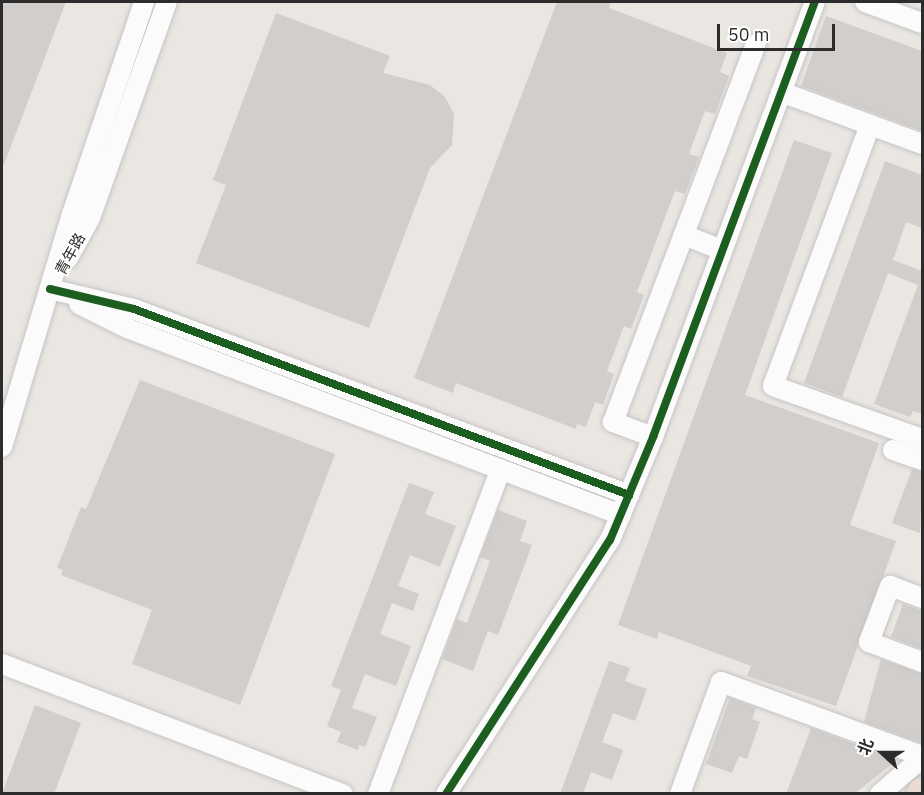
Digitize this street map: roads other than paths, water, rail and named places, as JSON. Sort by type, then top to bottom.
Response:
[{"type":"street","name":"青年路","points":[[50,289],[144,2]]},
{"type":"street","name":"青年路","points":[[50,289],[90,218],[167,2]]},
{"type":"street","points":[[446,794],[610,540],[653,437],[815,2]]},
{"type":"street","points":[[865,2],[922,23]]},
{"type":"street","points":[[653,437],[613,422],[756,44]]},
{"type":"street","points":[[781,92],[922,144]]},
{"type":"street","points":[[870,125],[773,386],[922,439]]},
{"type":"street","points":[[684,235],[722,250]]},
{"type":"street","points":[[2,447],[50,289]]},
{"type":"street","points":[[50,289],[127,328],[621,514]]},
{"type":"street","points":[[50,289],[134,309],[629,495]]},
{"type":"street","points":[[893,450],[922,460]]},
{"type":"street","points":[[378,794],[501,469]]},
{"type":"street","points":[[922,598],[890,586],[869,642],[922,663]]},
{"type":"street","points":[[2,664],[343,794]]},
{"type":"street","points":[[680,794],[721,682],[922,757],[880,794]]}]
